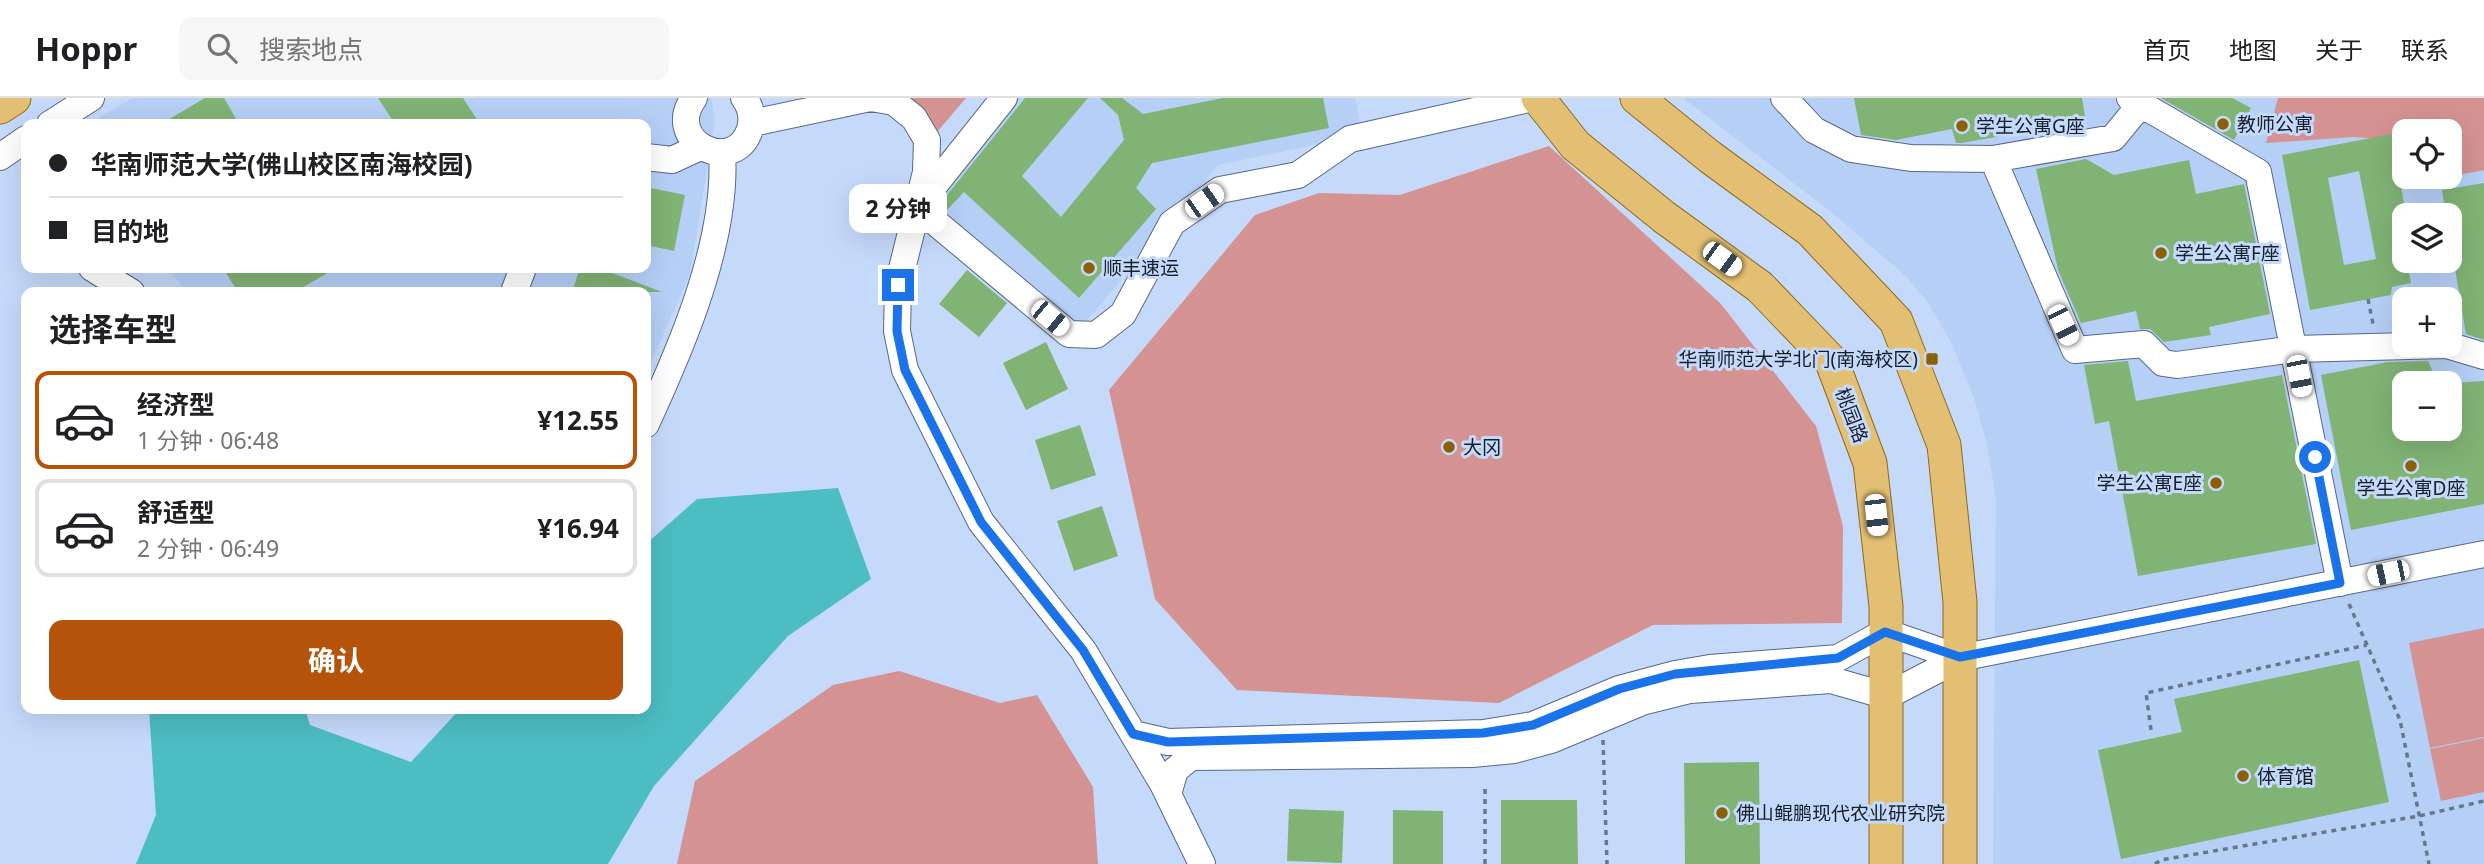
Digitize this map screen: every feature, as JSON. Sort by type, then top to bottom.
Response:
[{"type":"main road","points":[[0,107],[14,98]]},
{"type":"main road","name":"桃园路","points":[[1536,98],[1575,145],[1664,217],[1760,287],[1832,362],[1870,463],[1886,606],[1886,864]]},
{"type":"main road","points":[[1637,98],[1710,157],[1810,230],[1896,321],[1944,445],[1961,602],[1960,864]]},
{"type":"street","points":[[58,119],[91,98]]},
{"type":"street","points":[[651,413],[671,369],[702,285],[724,181],[711,150],[687,130],[685,118],[694,98]]},
{"type":"street","points":[[651,158],[671,160],[742,143],[748,110],[870,98],[894,102],[914,118],[927,140],[926,172],[898,285],[897,331],[905,370],[981,522],[1083,650],[1168,794],[1202,864]]},
{"type":"street","points":[[917,207],[1004,98]]},
{"type":"street","points":[[917,207],[1069,334],[1096,335],[1122,314],[1172,223],[1220,190],[1298,175],[1350,139],[1536,98]]},
{"type":"street","points":[[1784,98],[1814,130],[1851,149],[1911,158],[1993,159],[2113,138],[2136,101],[2258,172],[2340,583]]},
{"type":"street","points":[[1993,159],[2075,350],[2144,344],[2163,363],[2177,365],[2294,349],[2446,345],[2484,356]]},
{"type":"street","points":[[100,273],[123,287]]},
{"type":"street","points":[[1168,794],[1175,770],[1191,757],[1472,754],[1514,750],[1551,740],[1642,702],[1690,690],[1831,680],[1887,696],[1960,657],[2484,554]]},
{"type":"street","points":[[1133,734],[1168,742],[1483,733],[1533,725],[1619,689],[1675,674],[1838,658],[1885,632],[1960,657]]},
{"type":"path","points":[[2340,583],[2400,720],[2429,864]]},
{"type":"path","points":[[2151,730],[2146,693],[2367,645]]},
{"type":"path","points":[[1603,718],[1607,864]]},
{"type":"path","points":[[1485,789],[1485,864]]},
{"type":"path","points":[[2155,864],[2161,859],[2419,816],[2484,801]]},
{"type":"shaded area","points":[[132,98],[711,98],[715,120],[690,274],[651,363],[651,287],[183,287],[171,273],[651,273],[651,119],[96,119]]},
{"type":"shaded area","points":[[909,98],[966,98],[938,131],[920,106]]},
{"type":"shaded area","points":[[1016,98],[1355,98],[1362,135],[1218,165],[1079,330],[929,201]]},
{"type":"shaded area","points":[[1683,98],[2484,98],[2484,864],[1993,864],[1996,498],[1987,444],[1975,401],[1952,344],[1929,304],[1907,277],[1830,211]]},
{"type":"shaded area","points":[[2278,98],[2484,98],[2484,170],[2462,175],[2462,119],[2392,119],[2392,140],[2354,137],[2266,143]]},
{"type":"shaded area","points":[[1549,146],[1721,304],[1816,426],[1843,526],[1842,623],[1653,625],[1499,703],[1237,690],[1155,599],[1109,390],[1255,215],[1319,193],[1400,195]]},
{"type":"shaded area","points":[[838,488],[871,579],[788,636],[654,786],[608,864],[136,864],[156,815],[149,714],[307,714],[310,725],[411,762],[455,714],[651,714],[651,540],[697,499]]},
{"type":"shaded area","points":[[2484,628],[2484,737],[2430,748],[2409,643]]},
{"type":"shaded area","points":[[899,671],[1000,703],[1037,695],[1093,787],[1098,864],[677,864],[695,781],[833,685]]},
{"type":"shaded area","points":[[2484,738],[2484,792],[2441,801],[2430,749]]},
{"type":"building","points":[[205,98],[224,98],[236,119],[169,119]]},
{"type":"building","points":[[378,98],[463,98],[477,119],[392,119]]},
{"type":"building","points":[[1025,98],[1088,98],[1022,176],[1061,217],[1124,140],[1118,115],[1100,98],[1122,98],[1143,114],[1223,98],[1323,98],[1329,128],[1152,163],[1136,188],[1156,209],[1079,298],[964,192],[946,211],[939,205]]},
{"type":"building","name":"学生公寓G座","points":[[1854,98],[2082,98],[2086,122],[1961,143],[1956,143],[1952,129],[1896,140],[1861,135]]},
{"type":"building","name":"教师公寓","points":[[2161,98],[2232,98],[2251,108],[2234,140]]},
{"type":"building","points":[[2392,134],[2392,189],[2402,189],[2404,203],[2392,203],[2392,273],[2409,273],[2411,283],[2392,287],[2391,295],[2310,310],[2282,155]],"holes":[[[2359,171],[2376,259],[2344,265],[2328,178]]]},
{"type":"building","name":"学生公寓F座","points":[[2086,159],[2114,175],[2189,160],[2196,194],[2244,184],[2270,314],[2209,327],[2211,335],[2164,342],[2150,329],[2140,329],[2136,311],[2081,323],[2058,270],[2036,169]]},
{"type":"building","points":[[2484,183],[2484,340],[2466,334],[2462,287],[2458,287],[2456,273],[2462,273],[2462,203],[2444,203],[2442,190],[2462,189],[2462,187]]},
{"type":"building","points":[[651,188],[685,195],[674,251],[651,246]]},
{"type":"building","points":[[967,270],[1007,303],[979,337],[939,304]]},
{"type":"building","points":[[226,273],[327,273],[304,287],[235,287]]},
{"type":"building","points":[[578,273],[612,273],[649,287],[574,287]]},
{"type":"building","points":[[1046,342],[1068,389],[1026,410],[1003,363]]},
{"type":"building","name":"学生公寓E座","points":[[2128,361],[2136,401],[2282,375],[2316,544],[2138,576],[2109,421],[2095,424],[2084,365]]},
{"type":"building","name":"学生公寓D座","points":[[2428,361],[2433,371],[2392,371],[2392,441],[2462,441],[2462,382],[2484,381],[2484,504],[2351,530],[2321,375],[2388,362]]},
{"type":"building","points":[[1080,425],[1096,475],[1051,490],[1035,440]]},
{"type":"building","points":[[1102,506],[1118,556],[1074,571],[1057,521]]},
{"type":"building","name":"体育馆","points":[[2359,660],[2389,802],[2121,859],[2098,750],[2182,732],[2174,699]]},
{"type":"building","name":"佛山鲲鹏现代农业研究院","points":[[1759,762],[1760,864],[1685,864],[1684,763]]},
{"type":"building","points":[[1501,800],[1577,800],[1578,864],[1501,864]]},
{"type":"building","points":[[1289,809],[1344,811],[1342,863],[1287,861]]},
{"type":"building","points":[[1393,810],[1443,811],[1443,864],[1393,864]]},
{"type":"place","name":"教师公寓","points":[[2223,124]]},
{"type":"place","name":"学生公寓G座","points":[[1962,126]]},
{"type":"place","name":"学生公寓F座","points":[[2161,253]]},
{"type":"place","name":"顺丰速运","points":[[1089,268]]},
{"type":"place","name":"华南师范大学北门(南海校区)","points":[[1932,359]]},
{"type":"place","name":"大冈","points":[[1449,447]]},
{"type":"place","name":"学生公寓D座","points":[[2411,466]]},
{"type":"place","name":"学生公寓E座","points":[[2216,483]]},
{"type":"place","name":"体育馆","points":[[2243,776]]},
{"type":"place","name":"佛山鲲鹏现代农业研究院","points":[[1722,813]]},
{"type":"route","points":[[898,285],[897,331],[905,370],[949,453],[981,522],[1083,650],[1133,734],[1168,742],[1227,738],[1483,733],[1533,725],[1619,689],[1675,674],[1710,668],[1838,658],[1885,632],[1960,657],[2340,583],[2315,457]]}]
